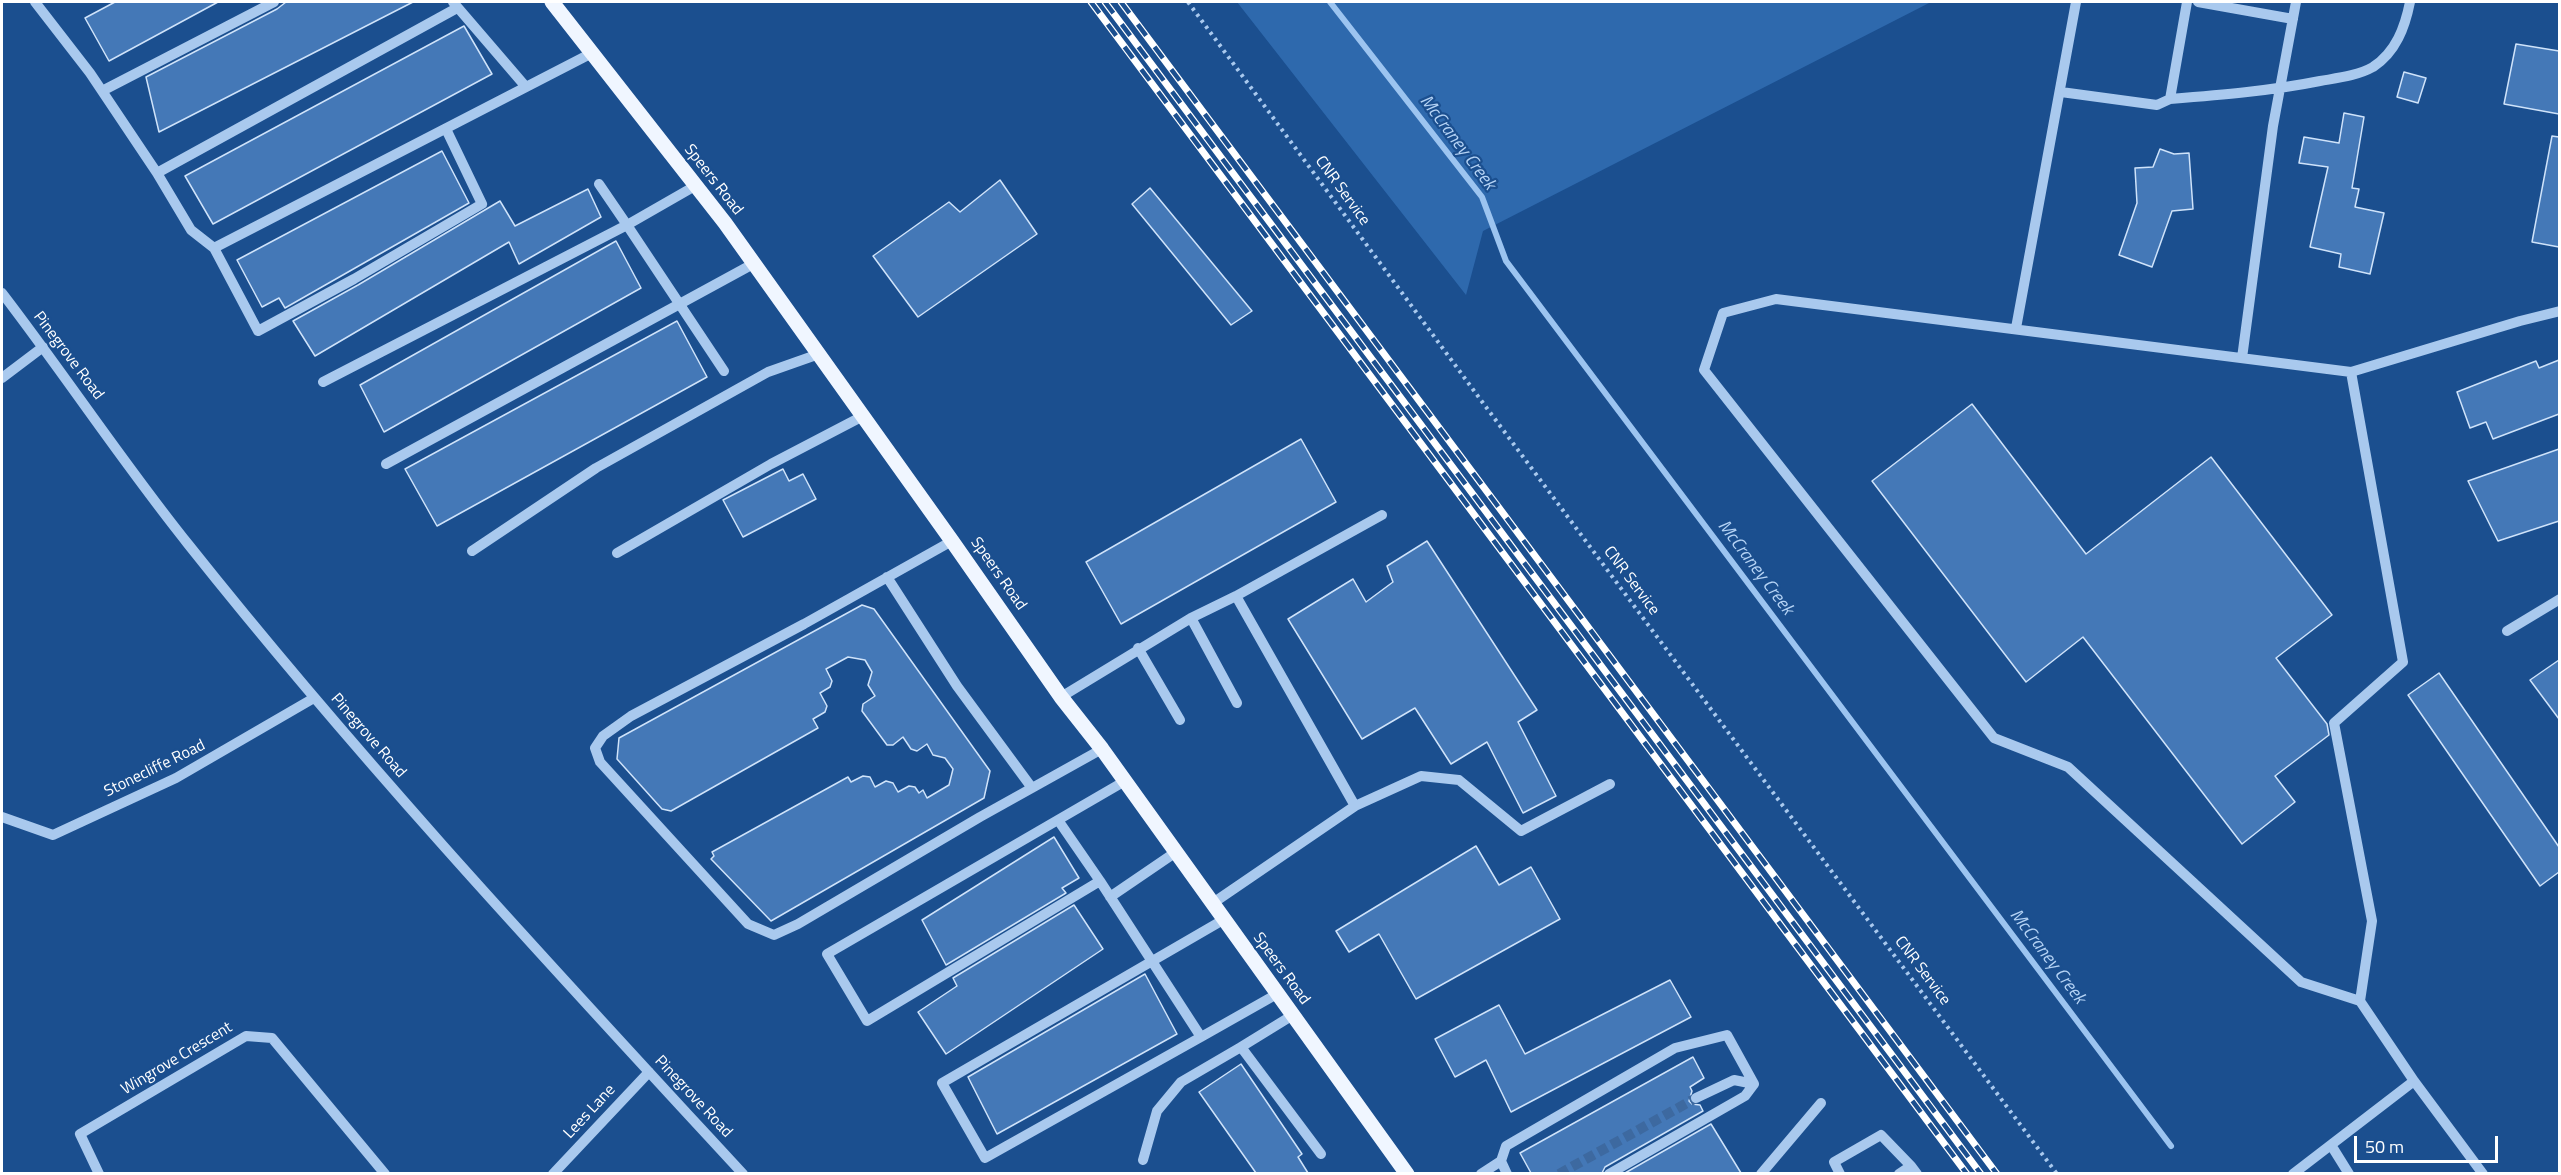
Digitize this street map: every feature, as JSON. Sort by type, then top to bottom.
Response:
[{"type":"main road","name":"Speers Road","points":[[552,2],[695,186],[819,354],[1061,697],[1102,748],[1223,920],[1407,1173]]},
{"type":"street","points":[[35,2],[102,91],[157,173],[191,230],[214,248],[258,331],[354,279],[482,204],[446,129]]},
{"type":"street","points":[[102,91],[274,2]]},
{"type":"street","points":[[2016,328],[2076,2]]},
{"type":"street","points":[[2170,99],[2187,2]]},
{"type":"street","points":[[2198,2],[2293,19]]},
{"type":"street","points":[[2242,358],[2273,126],[2296,2]]},
{"type":"street","points":[[2061,92],[2157,105],[2170,99],[2281,89],[2353,75],[2373,66],[2389,53],[2402,34],[2410,2]]},
{"type":"street","points":[[157,173],[455,5],[526,87]]},
{"type":"street","points":[[214,248],[592,53]]},
{"type":"street","points":[[599,184],[724,371]]},
{"type":"street","points":[[323,381],[627,225],[695,186]]},
{"type":"street","points":[[386,464],[753,264]]},
{"type":"street","name":"Pinegrove Road","points":[[2,293],[186,542],[314,698],[476,884],[743,1173]]},
{"type":"street","points":[[2483,1173],[2414,1081],[2360,1001],[2301,982],[2068,767],[1994,738],[1704,370],[1723,313],[1776,299],[2352,372],[2559,311]]},
{"type":"street","points":[[2,378],[44,347]]},
{"type":"street","points":[[472,551],[596,468],[768,372],[819,354]]},
{"type":"street","points":[[2352,372],[2403,662],[2334,723],[2372,921],[2360,1001]]},
{"type":"street","points":[[617,553],[771,464],[863,416]]},
{"type":"street","points":[[1061,697],[1138,648],[1382,515]]},
{"type":"street","points":[[952,541],[631,716],[603,736],[595,748],[600,762],[748,924],[774,935],[798,924],[1102,748]]},
{"type":"street","points":[[887,577],[957,686],[1032,788]]},
{"type":"street","points":[[1236,596],[1355,806]]},
{"type":"street","points":[[2507,631],[2559,599]]},
{"type":"street","points":[[1191,618],[1237,703]]},
{"type":"street","points":[[1138,648],[1180,720]]},
{"type":"street","name":"Stonecliffe Road","points":[[2,817],[53,834],[176,778],[314,698]]},
{"type":"street","points":[[1213,903],[1355,806],[1421,776],[1459,780],[1521,831],[1610,784]]},
{"type":"street","points":[[1100,881],[867,1021],[827,954],[1125,781]]},
{"type":"street","points":[[1058,820],[1201,1037]]},
{"type":"street","points":[[1110,897],[1176,852]]},
{"type":"street","points":[[1223,920],[942,1083],[985,1158],[1277,994]]},
{"type":"street","points":[[1143,1160],[1157,1111],[1181,1082],[1293,1015]]},
{"type":"street","points":[[1481,1173],[1501,1161],[1506,1146],[1675,1048],[1727,1035],[1754,1084]]},
{"type":"street","name":"Wingrove Crescent","points":[[99,1173],[80,1134],[246,1036],[272,1038],[385,1173]]},
{"type":"street","points":[[1241,1047],[1320,1154]]},
{"type":"street","name":"Lees Lane","points":[[553,1173],[649,1072]]},
{"type":"street","points":[[1696,1098],[1734,1080],[1754,1084]]},
{"type":"street","points":[[2294,1173],[2414,1081]]},
{"type":"street","points":[[1609,1173],[1745,1096],[1754,1084]]},
{"type":"street","points":[[1761,1173],[1821,1102]]},
{"type":"street","points":[[1840,1173],[1834,1161],[1881,1135],[1914,1170]]},
{"type":"street","points":[[2331,1144],[2349,1173]]},
{"type":"street","points":[[1501,1161],[1507,1173]]},
{"type":"street","points":[[1899,1173],[1914,1170]]},
{"type":"path","name":"CNR Service","points":[[1188,2],[1497,423],[2057,1173]]},
{"type":"shaded area","points":[[1237,2],[1931,2],[1483,231],[1466,295]]},
{"type":"building","points":[[115,2],[218,2],[109,61],[85,18]]},
{"type":"building","points":[[286,2],[413,2],[159,132],[146,77],[277,9]]},
{"type":"building","points":[[464,26],[492,74],[213,224],[185,176]]},
{"type":"building","points":[[2516,44],[2559,51],[2559,114],[2504,104]]},
{"type":"building","points":[[2404,72],[2426,78],[2418,103],[2397,97]]},
{"type":"building","points":[[2344,113],[2364,117],[2352,188],[2359,189],[2355,207],[2384,213],[2370,274],[2339,267],[2341,254],[2310,247],[2328,167],[2299,163],[2304,137],[2339,143]]},
{"type":"building","points":[[2552,136],[2559,137],[2559,247],[2532,242]]},
{"type":"building","points":[[2160,149],[2174,154],[2189,153],[2193,209],[2172,211],[2152,267],[2119,255],[2137,203],[2135,168],[2153,167]]},
{"type":"building","points":[[442,151],[469,203],[285,308],[279,298],[262,307],[237,260]]},
{"type":"building","points":[[1000,180],[1037,234],[918,317],[873,256],[949,202],[960,212]]},
{"type":"building","points":[[1150,188],[1252,311],[1231,325],[1132,204]]},
{"type":"building","points":[[588,189],[601,217],[519,264],[509,242],[315,356],[293,321],[500,201],[515,226]]},
{"type":"building","points":[[616,241],[641,288],[384,432],[360,385]]},
{"type":"building","points":[[677,321],[707,377],[437,526],[405,469]]},
{"type":"building","points":[[2559,360],[2559,414],[2493,439],[2486,422],[2470,428],[2457,392],[2536,361],[2539,368]]},
{"type":"building","points":[[1972,404],[2086,554],[2211,457],[2332,615],[2276,658],[2327,724],[2329,735],[2275,776],[2295,802],[2242,844],[2083,637],[2026,682],[1872,481]]},
{"type":"building","points":[[1301,439],[1336,502],[1121,624],[1086,562]]},
{"type":"building","points":[[2559,449],[2559,521],[2498,541],[2468,481]]},
{"type":"building","points":[[783,469],[789,481],[803,474],[816,499],[743,537],[723,500]]},
{"type":"building","points":[[1427,541],[1537,710],[1518,722],[1556,796],[1523,813],[1487,742],[1451,764],[1415,708],[1362,739],[1288,619],[1353,579],[1366,602],[1393,582],[1387,566]]},
{"type":"building","points":[[862,605],[874,609],[990,771],[984,798],[771,921],[711,859],[714,856],[712,852],[848,777],[851,782],[863,776],[870,777],[875,787],[886,781],[893,783],[898,792],[909,786],[915,787],[919,793],[923,790],[927,798],[949,785],[953,769],[945,758],[933,755],[927,744],[917,751],[911,749],[903,737],[893,745],[887,745],[862,711],[863,704],[875,696],[868,685],[872,672],[865,660],[848,657],[826,669],[832,681],[830,687],[820,693],[827,706],[825,712],[813,719],[818,728],[671,811],[662,809],[617,759],[619,738]]},
{"type":"building","points":[[2559,660],[2559,719],[2530,680]]},
{"type":"building","points":[[2439,673],[2559,847],[2559,872],[2540,886],[2408,695]]},
{"type":"building","points":[[1054,837],[1079,878],[1062,888],[1066,893],[946,965],[922,920]]},
{"type":"building","points":[[1476,846],[1499,885],[1531,867],[1560,919],[1416,999],[1379,934],[1349,952],[1336,931]]},
{"type":"building","points":[[1074,905],[1103,949],[946,1054],[918,1012],[957,986],[953,978]]},
{"type":"building","points":[[1145,974],[1177,1034],[997,1134],[968,1077]]},
{"type":"building","points":[[1670,980],[1691,1017],[1511,1112],[1486,1060],[1455,1077],[1435,1039],[1499,1005],[1525,1054]]},
{"type":"building","points":[[1693,1057],[1704,1078],[1690,1087],[1692,1091],[1689,1101],[1700,1105],[1703,1111],[1605,1167],[1602,1173],[1531,1173],[1520,1153]]},
{"type":"building","points":[[1241,1064],[1302,1154],[1298,1157],[1308,1173],[1256,1173],[1199,1092]]},
{"type":"building","points":[[1711,1124],[1741,1173],[1625,1173]]},
{"type":"waterway","name":"McCraney Creek","points":[[1330,2],[1482,197],[1506,261],[2171,1146]]},
{"type":"tunnel","points":[[1559,1174],[1696,1098]]},
{"type":"railway","points":[[1091,2],[1967,1174]]},
{"type":"railway","points":[[1105,2],[1981,1174]]},
{"type":"railway","points":[[1121,2],[1997,1174]]}]
